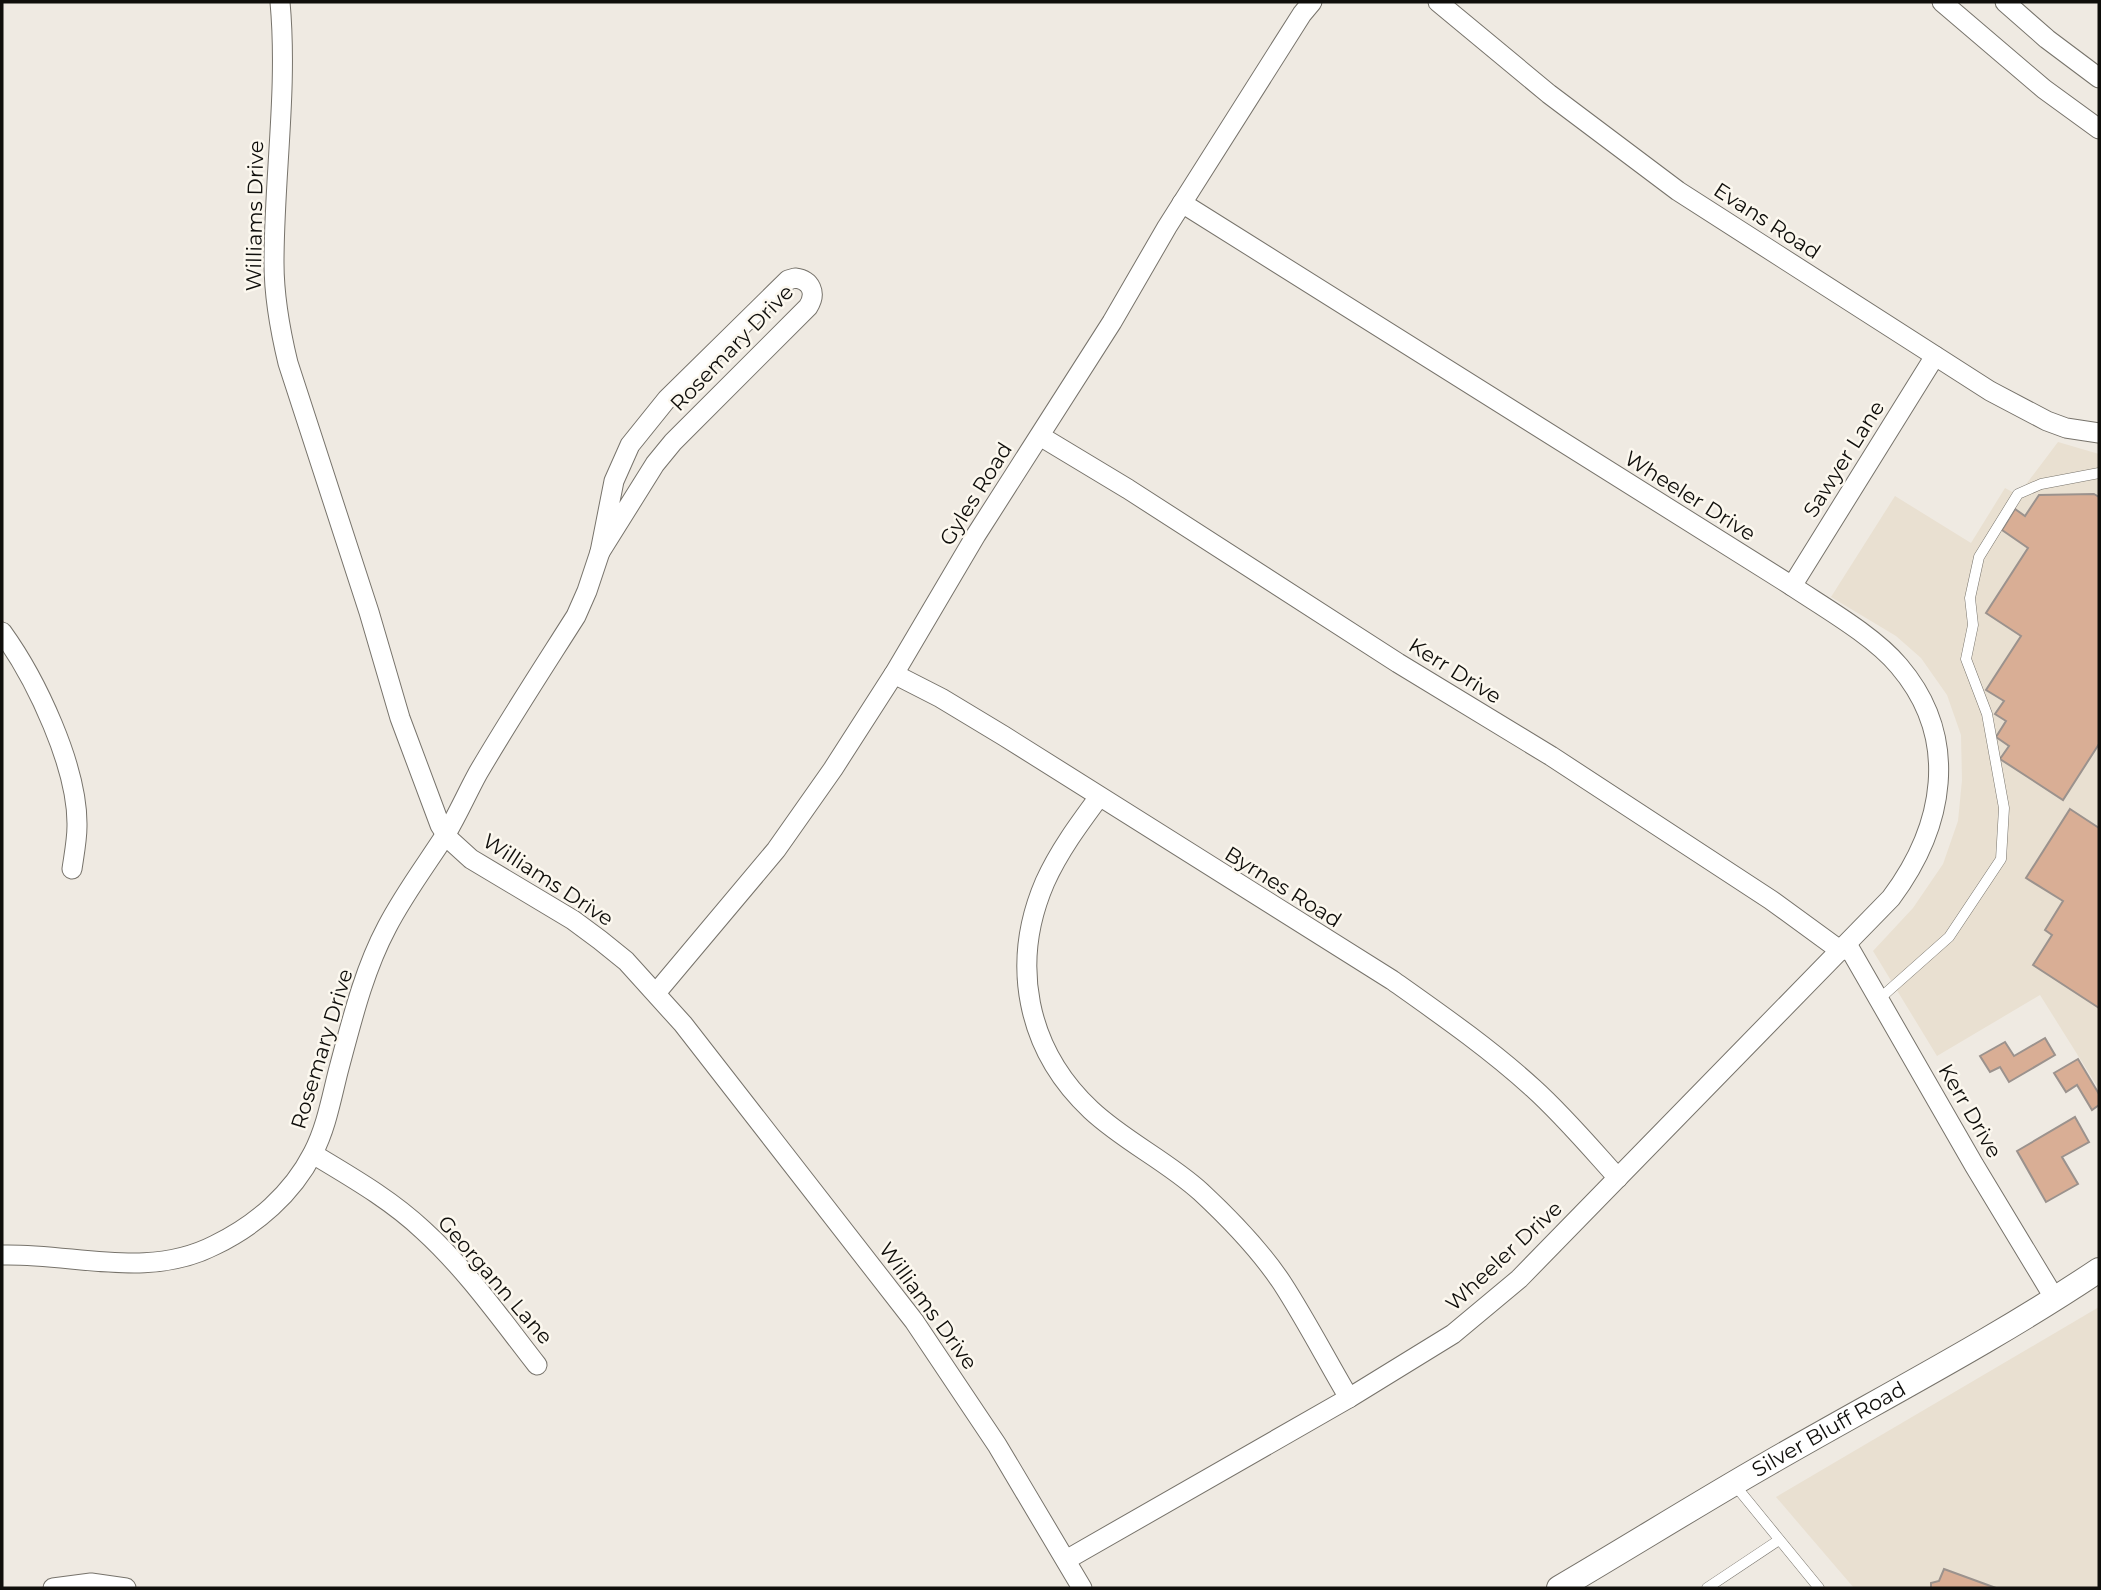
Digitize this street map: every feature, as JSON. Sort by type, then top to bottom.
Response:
[{"type":"street","name":"Williams Drive","points":[[280,2],[281,103],[274,263],[280,330],[288,363],[369,612],[400,718],[420,775],[446,833],[471,859],[573,920],[600,940],[656,993],[716,1065],[914,1321],[990,1435],[1082,1588]]},
{"type":"street","name":"Gyles Road","points":[[656,993],[776,850],[833,769],[1182,203],[1312,2]]},
{"type":"street","name":"Evans Road","points":[[1438,2],[1559,103],[1678,191],[1990,391],[2047,421],[2066,428],[2099,433]]},
{"type":"street","points":[[1942,2],[2044,89],[2099,129]]},
{"type":"street","points":[[2005,2],[2047,39],[2099,78]]},
{"type":"street","name":"Wheeler Drive","points":[[1066,1560],[1349,1398],[1452,1334],[1519,1279],[1891,898],[1916,860],[1932,817],[1940,767],[1939,748],[1929,713],[1899,665],[1881,649],[1792,586],[1182,203]]},
{"type":"street","name":"Rosemary Drive","points":[[2,1255],[23,1254],[132,1265],[153,1264],[195,1254],[245,1228],[264,1214],[297,1178],[313,1154],[323,1130],[364,981],[385,931],[576,616],[600,552],[614,481],[630,444],[646,422],[788,280],[795,278],[807,282],[813,294],[808,307],[673,442],[655,464],[600,552]]},
{"type":"street","name":"Sawyer Lane","points":[[1792,586],[1935,356]]},
{"type":"street","name":"Kerr Drive","points":[[1040,436],[1573,771],[1844,948],[1878,1000],[2055,1299]]},
{"type":"street","points":[[2,632],[26,668],[43,702],[70,780],[78,825],[72,869]]},
{"type":"street","name":"Byrnes Road","points":[[894,674],[994,730],[1392,980],[1451,1021],[1533,1088],[1618,1178]]},
{"type":"street","points":[[1099,797],[1058,856],[1039,899],[1028,935],[1030,1004],[1045,1051],[1071,1089],[1108,1126],[1200,1190],[1256,1250],[1281,1281],[1349,1398]]},
{"type":"street","name":"Georgann Lane","points":[[313,1154],[372,1190],[424,1230],[456,1263],[537,1365]]},
{"type":"street","name":"Silver Bluff Road","points":[[1574,1585],[1734,1484],[1928,1375],[2099,1270]]},
{"type":"street","points":[[52,1588],[91,1583],[126,1588]]},
{"type":"lane","points":[[1878,1000],[1950,937],[2001,859],[2004,807],[1987,714],[1966,659],[1973,625],[1970,598],[1979,557],[2018,494],[2041,484],[2099,473]]},
{"type":"lane","points":[[1734,1484],[1819,1588]]},
{"type":"lane","points":[[1707,1588],[1779,1540]]},
{"type":"shaded area","points":[[2058,442],[2099,454],[2099,1089],[2040,995],[1937,1056],[1873,951],[1913,908],[1943,864],[1958,821],[1962,780],[1961,735],[1947,695],[1921,658],[1896,636],[1831,597],[1895,496],[1971,543],[2005,488],[2018,495]]},
{"type":"shaded area","points":[[2099,1307],[2097,1588],[1854,1588],[1776,1497]]},
{"type":"building","points":[[2094,494],[2099,497],[2099,744],[2063,800],[2000,759],[2009,746],[1996,737],[2006,721],[1995,714],[2004,701],[1986,690],[2021,636],[1986,613],[2028,548],[2002,530],[2015,509],[2025,516],[2039,495]]},
{"type":"building","points":[[2070,809],[2099,828],[2099,1008],[2033,965],[2052,935],[2045,930],[2063,901],[2026,878]]},
{"type":"building","points":[[2045,1038],[2055,1055],[2009,1082],[2000,1067],[1990,1072],[1980,1056],[2005,1042],[2014,1056]]},
{"type":"building","points":[[2078,1059],[2099,1094],[2099,1105],[2092,1110],[2077,1085],[2066,1092],[2054,1073]]},
{"type":"building","points":[[2075,1117],[2089,1142],[2062,1157],[2078,1184],[2046,1202],[2017,1151]]},
{"type":"building","points":[[1944,1569],[1996,1588],[1931,1588],[1931,1583],[1939,1581]]}]
